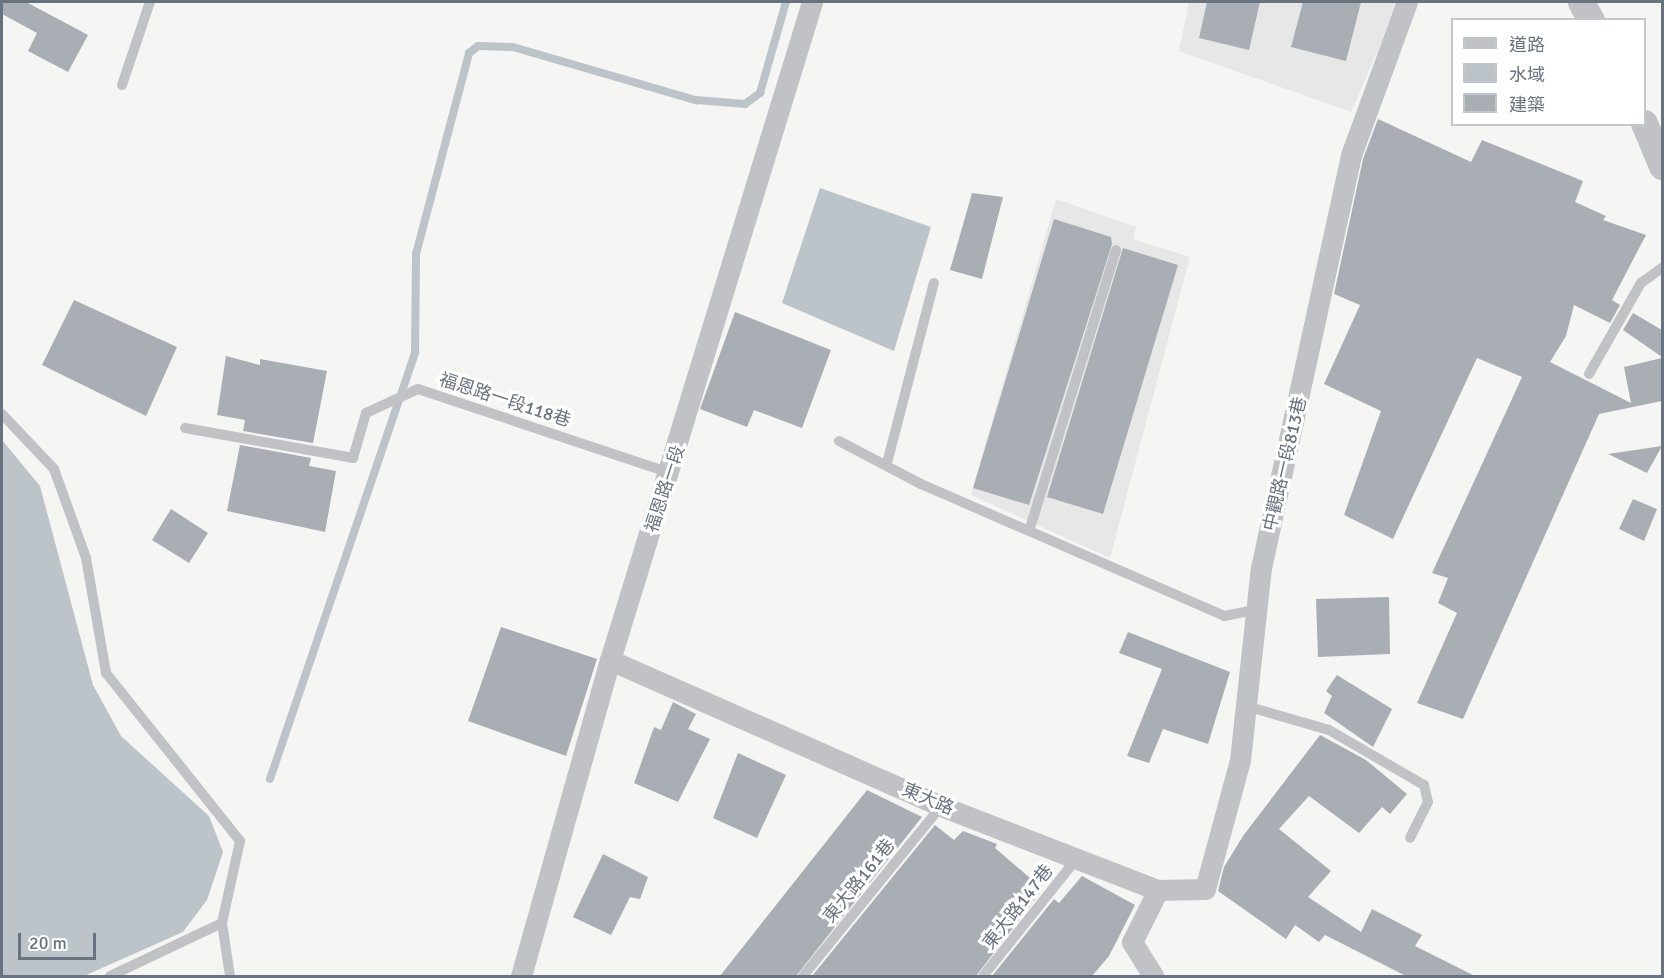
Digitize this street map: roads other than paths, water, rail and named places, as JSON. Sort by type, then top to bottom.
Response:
[{"type":"street","name":"福恩路一段","points":[[521,976],[610,660],[671,473],[812,2]]},
{"type":"street","name":"中觀路一段813巷","points":[[1158,890],[1205,889],[1240,760],[1261,568],[1351,155],[1407,2]]},
{"type":"street","points":[[1581,2],[1590,18]]},
{"type":"street","points":[[1646,126],[1661,151]]},
{"type":"street","name":"東大路","points":[[610,660],[941,806],[1078,857],[1158,890]]},
{"type":"street","points":[[1153,976],[1132,942],[1158,890]]},
{"type":"lane","points":[[122,85],[150,2]]},
{"type":"lane","points":[[1030,528],[1116,250]]},
{"type":"lane","points":[[1590,374],[1641,283],[1662,268]]},
{"type":"lane","points":[[887,463],[934,283]]},
{"type":"lane","name":"福恩路一段118巷","points":[[185,428],[353,458],[366,413],[418,389],[671,473]]},
{"type":"lane","points":[[2,414],[54,469],[86,558],[106,673],[240,841],[222,923],[230,976]]},
{"type":"lane","points":[[839,441],[887,463],[921,484],[1030,528],[1224,616],[1256,610]]},
{"type":"lane","points":[[1246,706],[1329,730],[1424,785],[1428,802],[1410,838]]},
{"type":"lane","name":"東大路161巷","points":[[803,976],[941,806]]},
{"type":"lane","name":"東大路147巷","points":[[983,976],[1078,857]]},
{"type":"lane","points":[[110,976],[222,923]]},
{"type":"water","points":[[820,188],[931,227],[894,351],[782,303]]},
{"type":"water","points":[[2,440],[40,486],[93,685],[121,736],[209,816],[223,852],[207,900],[183,932],[84,976],[2,976]]},
{"type":"waterway","points":[[270,779],[415,352],[416,254],[469,53],[478,46],[513,47],[696,100],[745,104],[760,93],[786,2]]}]
